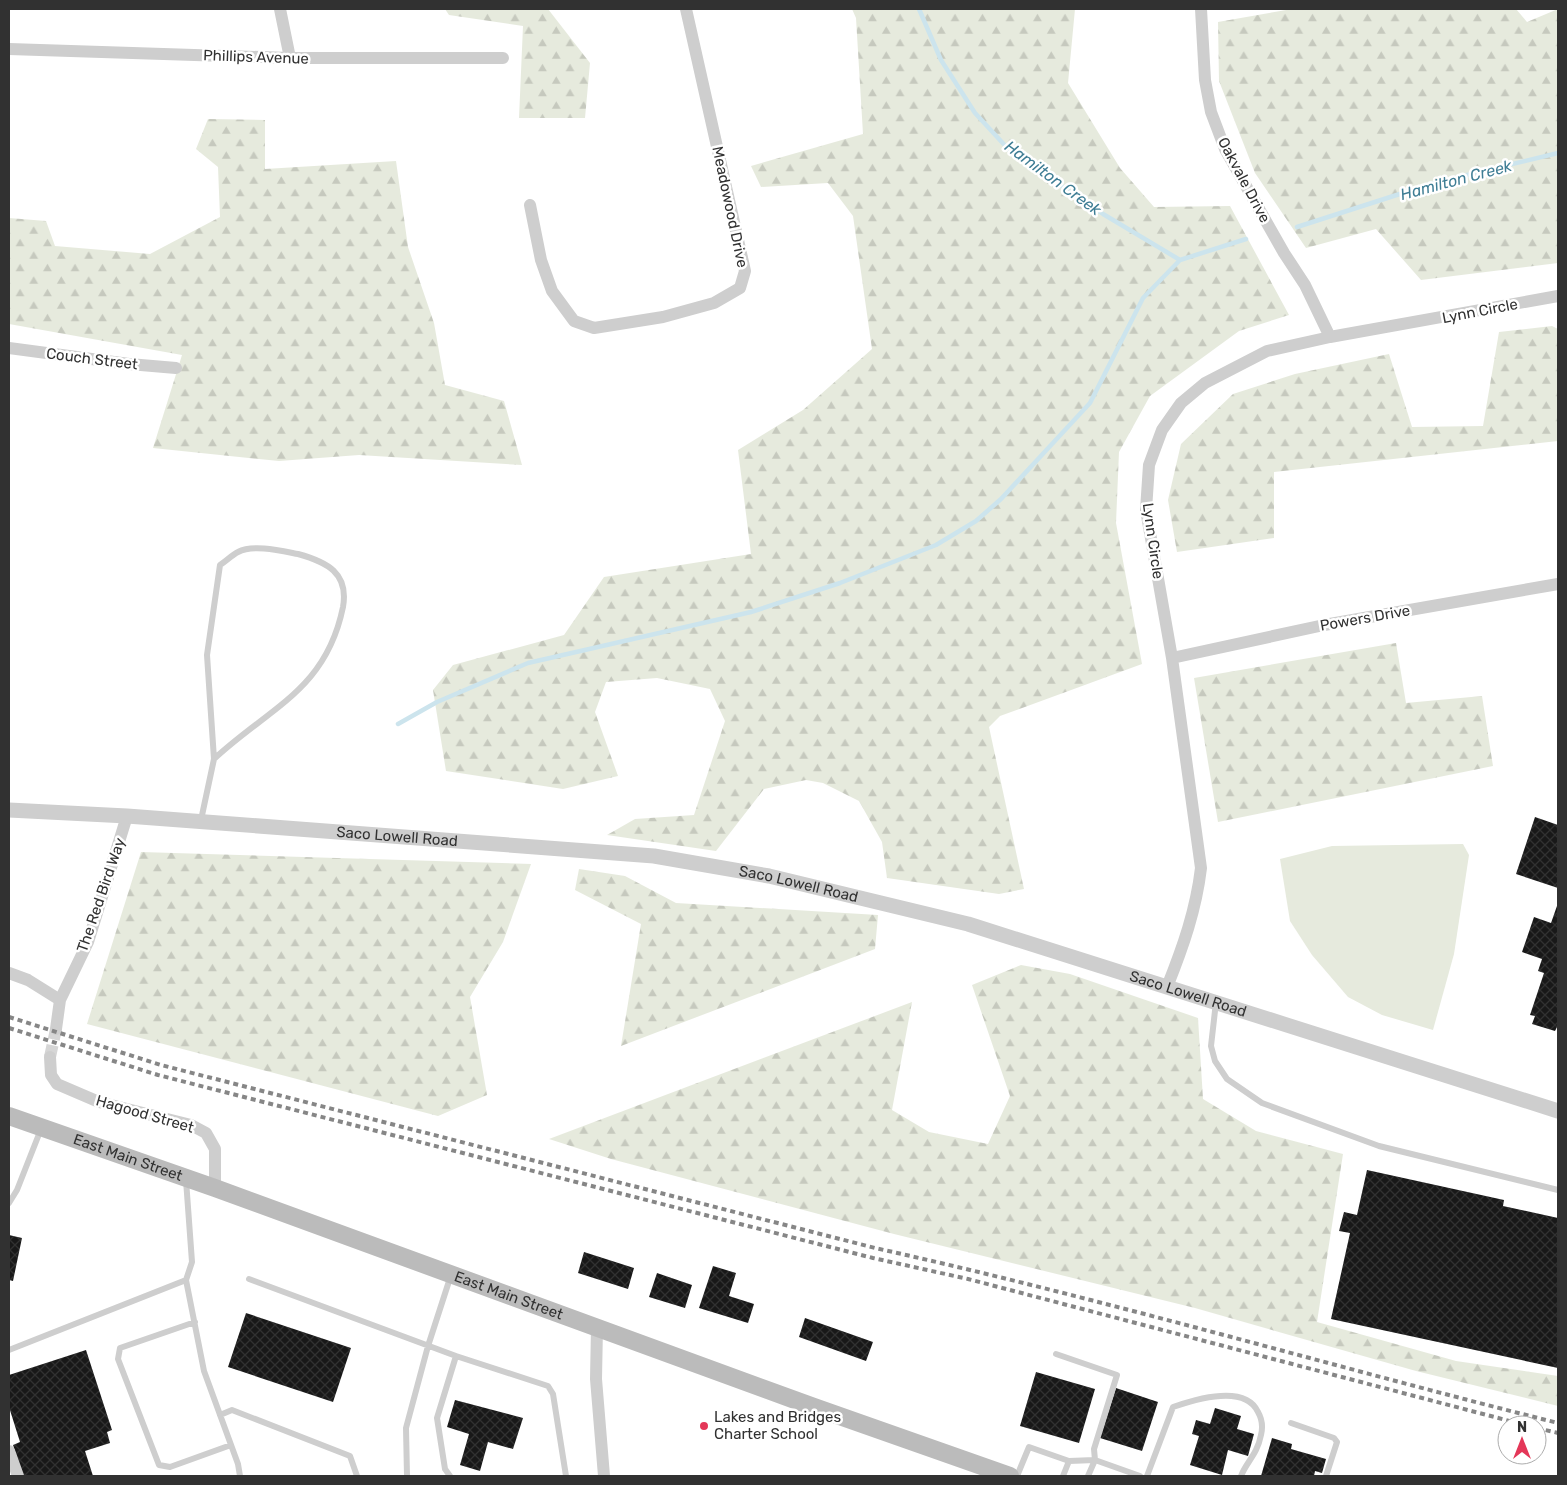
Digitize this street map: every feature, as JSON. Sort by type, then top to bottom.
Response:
[{"type":"main road","name":"East Main Street","points":[[9,1116],[215,1188],[1010,1476]]},
{"type":"street","points":[[280,9],[290,58]]},
{"type":"street","name":"Meadowood Drive","points":[[530,205],[541,260],[552,291],[574,321],[594,328],[663,316],[714,303],[740,288],[745,271],[686,9]]},
{"type":"street","name":"Oakvale Drive","points":[[1201,9],[1205,80],[1211,112],[1221,140],[1284,253],[1305,285],[1330,337]]},
{"type":"street","name":"Phillips Avenue","points":[[9,49],[290,58],[503,58]]},
{"type":"street","name":"Lynn Circle","points":[[1167,986],[1184,945],[1197,903],[1201,868],[1172,658],[1146,510],[1149,465],[1162,430],[1181,403],[1205,382],[1267,351],[1330,337],[1558,296]]},
{"type":"street","name":"Couch Street","points":[[9,348],[129,364],[176,368]]},
{"type":"street","name":"Powers Drive","points":[[1172,658],[1324,625],[1558,584]]},
{"type":"street","name":"Saco Lowell Road","points":[[9,810],[127,816],[664,858],[769,876],[968,924],[1216,1001],[1558,1111]]},
{"type":"street","name":"The Red Bird Way","points":[[60,1000],[88,942],[127,816]]},
{"type":"street","points":[[9,973],[28,980],[60,1000],[56,1029]]},
{"type":"street","name":"Hagood Street","points":[[50,1057],[51,1075],[57,1084],[99,1102],[191,1125],[206,1133],[215,1149],[215,1188]]},
{"type":"street","points":[[597,1327],[596,1379],[604,1476]]},
{"type":"street","points":[[9,1451],[18,1476]]},
{"type":"lane","points":[[201,822],[214,759],[208,655],[220,566],[239,551],[274,548],[317,559],[339,574],[345,594],[339,627],[327,656],[312,677],[287,703],[240,735],[214,759]]},
{"type":"lane","points":[[1216,1001],[1211,1046],[1215,1061],[1226,1079],[1262,1104],[1379,1146],[1558,1190]]},
{"type":"lane","points":[[9,1203],[17,1190],[41,1127]]},
{"type":"lane","points":[[186,1178],[192,1262],[186,1280],[204,1371],[231,1445],[240,1476]]},
{"type":"lane","points":[[407,1476],[406,1428],[428,1346],[451,1274]]},
{"type":"lane","points":[[249,1278],[428,1346],[548,1386],[553,1394],[566,1476]]},
{"type":"lane","points":[[9,1350],[186,1280]]},
{"type":"lane","points":[[194,1322],[120,1348],[118,1359],[159,1464],[170,1466],[231,1445]]},
{"type":"lane","points":[[1056,1354],[1117,1376],[1094,1449],[1095,1460],[1088,1476]]},
{"type":"lane","points":[[450,1476],[444,1469],[437,1418],[456,1356]]},
{"type":"lane","points":[[1148,1476],[1173,1407],[1198,1400],[1225,1397],[1246,1399],[1255,1406],[1261,1419],[1262,1433],[1255,1456],[1241,1476]]},
{"type":"lane","points":[[220,1415],[232,1410],[350,1456],[358,1476]]},
{"type":"lane","points":[[1291,1423],[1334,1438],[1337,1442],[1326,1476]]},
{"type":"lane","points":[[1017,1476],[1029,1447],[1069,1461],[1095,1460],[1140,1476]]},
{"type":"lane","points":[[1063,1476],[1069,1461]]},
{"type":"green space","points":[[445,9],[548,9],[590,63],[585,118],[519,118],[523,26],[449,15]]},
{"type":"green space","points":[[852,9],[1075,9],[1068,83],[1120,168],[1154,207],[1230,206],[1289,315],[1239,331],[1150,396],[1119,452],[1116,523],[1142,664],[1000,716],[989,727],[1024,889],[999,894],[887,878],[882,842],[859,801],[823,783],[806,780],[764,789],[716,851],[607,835],[635,819],[694,815],[725,721],[710,689],[657,678],[606,682],[595,712],[618,776],[563,789],[446,771],[433,690],[453,665],[564,635],[604,577],[751,554],[738,450],[803,410],[872,349],[853,216],[828,183],[761,187],[751,166],[863,134],[856,18]]},
{"type":"green space","points":[[1292,9],[1516,9],[1527,22],[1558,9],[1558,263],[1421,280],[1376,229],[1306,248],[1255,173],[1219,81],[1218,22]]},
{"type":"green space","points":[[208,119],[265,120],[265,169],[396,161],[408,247],[434,323],[445,385],[504,401],[522,465],[359,455],[279,461],[153,448],[182,355],[9,324],[9,218],[46,221],[55,246],[150,254],[220,217],[218,167],[196,149]]},
{"type":"green space","points":[[1552,326],[1558,329],[1558,441],[1274,472],[1274,538],[1177,552],[1168,500],[1181,444],[1233,394],[1295,374],[1389,354],[1412,427],[1483,426],[1499,332]]},
{"type":"green space","points":[[1396,643],[1406,703],[1482,696],[1493,766],[1218,822],[1194,678]]},
{"type":"green space","points":[[1463,844],[1469,855],[1454,954],[1433,1030],[1382,1015],[1348,997],[1312,955],[1290,921],[1280,859],[1332,846]]},
{"type":"green space","points":[[141,852],[531,864],[503,942],[470,997],[487,1095],[438,1116],[87,1024]]},
{"type":"green space","points":[[579,869],[625,876],[676,903],[878,915],[875,949],[621,1046],[641,924],[575,890]]},
{"type":"green space","points":[[1021,965],[1070,974],[1198,1018],[1203,1099],[1256,1131],[1343,1154],[1317,1322],[1456,1361],[1558,1376],[1558,1406],[1416,1371],[1195,1308],[894,1234],[611,1159],[549,1139],[912,1002],[892,1110],[929,1132],[988,1144],[1010,1096],[972,985]]},
{"type":"building","points":[[1535,817],[1558,825],[1558,888],[1516,874]]},
{"type":"building","points":[[1558,903],[1558,1025],[1555,1031],[1532,1024],[1535,1016],[1530,1015],[1544,973],[1538,971],[1542,959],[1522,952],[1534,917],[1551,923]]},
{"type":"building","points":[[1367,1170],[1504,1200],[1503,1206],[1558,1218],[1558,1368],[1331,1319],[1350,1233],[1339,1231],[1344,1212],[1357,1215]]},
{"type":"building","points":[[9,1235],[22,1238],[13,1281],[9,1280]]},
{"type":"building","points":[[584,1252],[634,1268],[628,1289],[578,1273]]},
{"type":"building","points":[[713,1266],[736,1273],[729,1296],[754,1304],[748,1323],[699,1308]]},
{"type":"building","points":[[657,1273],[692,1285],[685,1308],[649,1297]]},
{"type":"building","points":[[246,1313],[351,1348],[333,1402],[228,1367]]},
{"type":"building","points":[[805,1318],[873,1342],[866,1361],[799,1337]]},
{"type":"building","points":[[86,1350],[112,1430],[107,1432],[110,1443],[85,1451],[93,1476],[23,1476],[13,1445],[20,1442],[9,1407],[9,1375]]},
{"type":"building","points":[[1036,1372],[1095,1389],[1079,1443],[1020,1426]]},
{"type":"building","points":[[1116,1388],[1158,1402],[1142,1451],[1100,1438]]},
{"type":"building","points":[[455,1400],[523,1418],[513,1449],[488,1442],[480,1471],[460,1465],[469,1434],[447,1427]]},
{"type":"building","points":[[1215,1408],[1241,1416],[1237,1429],[1254,1434],[1248,1456],[1228,1450],[1222,1475],[1190,1465],[1199,1436],[1192,1434],[1196,1420],[1210,1424]]},
{"type":"building","points":[[1272,1438],[1292,1444],[1291,1449],[1326,1459],[1322,1473],[1315,1471],[1314,1476],[1261,1476]]},
{"type":"waterway","name":"Hamilton Creek","points":[[919,9],[941,60],[975,113],[1011,152],[1103,214],[1180,260]]},
{"type":"waterway","name":"Hamilton Creek","points":[[1297,227],[1434,183],[1558,153]]},
{"type":"waterway","points":[[398,724],[437,702],[528,663],[751,612],[840,583],[936,545],[976,521],[1001,499],[1090,403],[1143,298],[1180,260],[1246,239]]},
{"type":"tunnel","points":[[50,1057],[56,1029]]},
{"type":"railway","points":[[9,1017],[161,1065],[875,1248],[1047,1289],[1558,1423]]},
{"type":"railway","points":[[9,1028],[158,1075],[873,1258],[968,1279],[1497,1418]]},
{"type":"railway","points":[[1547,1430],[1558,1433]]},
{"type":"place","name":"Lakes and Bridges Charter School","points":[[704,1426]]}]
